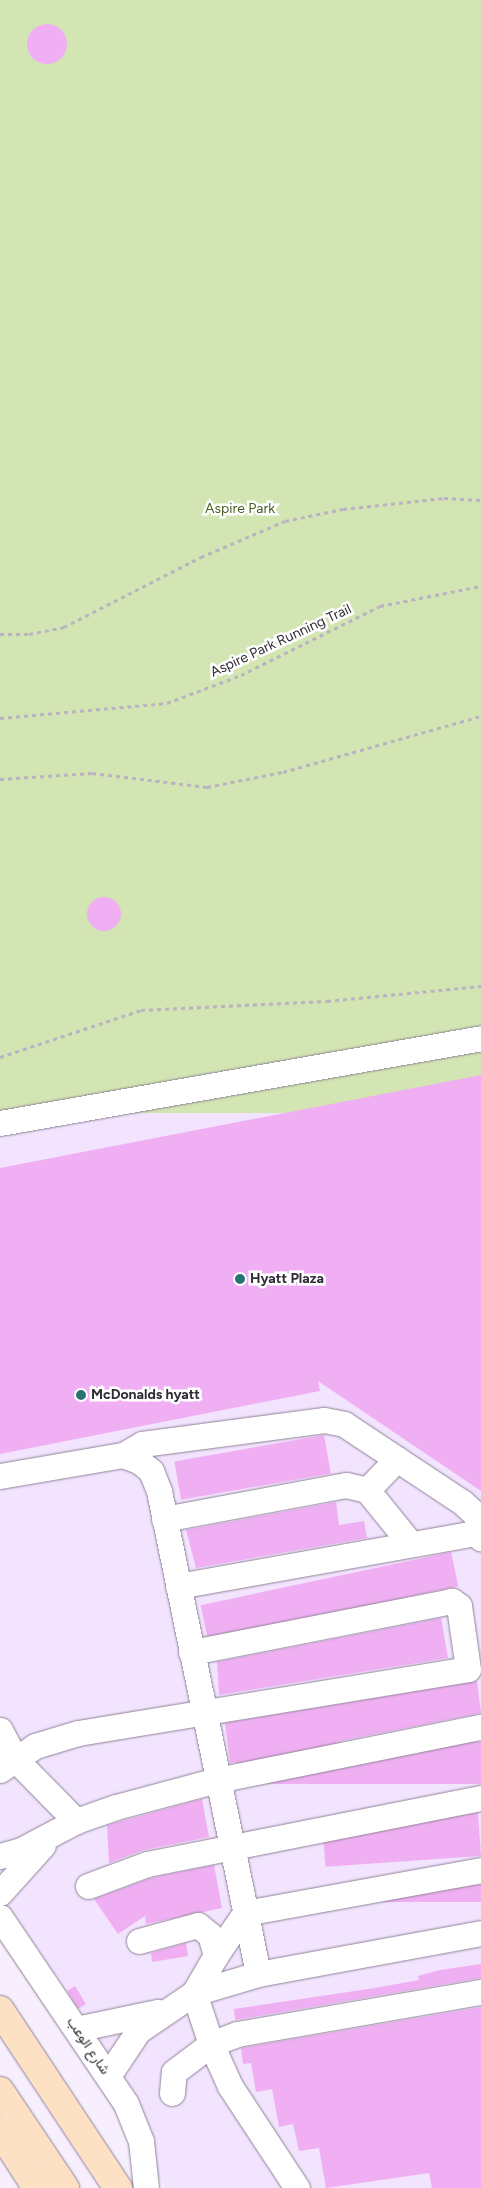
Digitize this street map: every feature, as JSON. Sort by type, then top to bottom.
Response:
[{"type":"main road","points":[[0,2010],[118,2188]]},
{"type":"main road","points":[[0,2091],[65,2188]]},
{"type":"main road","points":[[0,2131],[37,2188]]},
{"type":"street","points":[[0,1123],[481,1038]]},
{"type":"street","points":[[0,1476],[123,1455],[142,1444],[324,1420],[344,1424],[462,1502],[476,1515],[480,1535],[410,1543],[178,1586]]},
{"type":"street","points":[[123,1455],[139,1461],[150,1472],[164,1519],[216,1780],[258,1974]]},
{"type":"street","points":[[367,1490],[396,1459]]},
{"type":"street","points":[[164,1519],[346,1485],[367,1490],[410,1543]]},
{"type":"street","points":[[8,1765],[35,1746],[58,1737],[468,1669],[459,1606],[452,1601],[191,1652]]},
{"type":"street","points":[[0,1856],[51,1836],[76,1821],[216,1780],[481,1727]]},
{"type":"street","points":[[0,1730],[8,1765],[76,1821]]},
{"type":"street","points":[[88,1886],[147,1864],[481,1798]]},
{"type":"street","points":[[0,1893],[51,1836]]},
{"type":"street","points":[[297,2188],[230,2086],[211,2044],[194,1993],[216,1954],[245,1913],[481,1870]]},
{"type":"street","name":"شارع الوعب","points":[[0,1917],[108,2076],[135,2122],[145,2160],[146,2188]]},
{"type":"street","points":[[139,1941],[198,1925],[210,1935],[216,1954]]},
{"type":"street","points":[[108,2076],[126,2044],[164,2010],[194,1993],[258,1974],[481,1933]]},
{"type":"street","points":[[172,2093],[174,2072],[211,2044],[237,2034],[481,1992]]},
{"type":"street","points":[[76,2029],[164,2010]]},
{"type":"path","points":[[0,634],[29,634],[64,626],[201,557],[285,521],[343,509],[444,498],[481,500]]},
{"type":"path","name":"Aspire Park Running Trail","points":[[0,718],[167,703],[241,676],[380,606],[481,586]]},
{"type":"path","points":[[0,779],[92,773],[208,787],[283,772],[481,716]]},
{"type":"path","points":[[0,1057],[141,1010],[328,1001],[481,986]]},
{"type":"shaded area","points":[[481,1018],[481,2188],[166,2188],[0,1941],[0,1113]]},
{"type":"green space","name":"Aspire Park","points":[[0,0],[481,0],[481,1113],[0,1113]]},
{"type":"building","points":[[47,24],[61,30],[67,44],[61,58],[47,64],[33,58],[27,44],[33,30]]},
{"type":"building","points":[[104,897],[116,902],[121,914],[116,926],[104,931],[92,926],[87,914],[92,902]]},
{"type":"building","name":"Hyatt Plaza","points":[[481,1075],[481,1491],[318,1381],[320,1391],[0,1454],[0,1168]]},
{"type":"building","points":[[324,1435],[331,1473],[181,1500],[174,1461]]},
{"type":"building","points":[[336,1502],[339,1525],[364,1521],[367,1538],[196,1568],[186,1530]]},
{"type":"building","points":[[451,1552],[458,1586],[208,1639],[201,1605]]},
{"type":"building","points":[[441,1618],[448,1658],[219,1695],[217,1662]]},
{"type":"building","points":[[477,1681],[481,1713],[230,1763],[225,1723]]},
{"type":"building","points":[[236,1742],[481,1742],[481,1784],[236,1784]]},
{"type":"building","points":[[202,1799],[209,1837],[144,1850],[109,1863],[107,1825]]},
{"type":"building","points":[[478,1813],[481,1856],[325,1867],[322,1824]]},
{"type":"building","points":[[214,1865],[222,1908],[146,1924],[145,1916],[118,1934],[94,1899],[151,1878]]},
{"type":"building","points":[[338,1885],[481,1885],[481,1902],[338,1902]]},
{"type":"building","points":[[186,1943],[188,1956],[152,1962],[151,1953]]},
{"type":"building","points":[[481,1964],[481,1978],[235,2020],[234,2009],[419,1980],[418,1976],[440,1970]]},
{"type":"building","points":[[75,1986],[86,2004],[78,2009],[67,1991]]},
{"type":"building","points":[[481,2007],[481,2188],[432,2188],[429,2173],[326,2188],[319,2148],[299,2151],[293,2124],[279,2127],[272,2089],[256,2092],[251,2063],[243,2064],[241,2048]]},
{"type":"place","name":"Hyatt Plaza","points":[[240,1279]]},
{"type":"place","name":"McDonalds hyatt","points":[[81,1395]]}]
